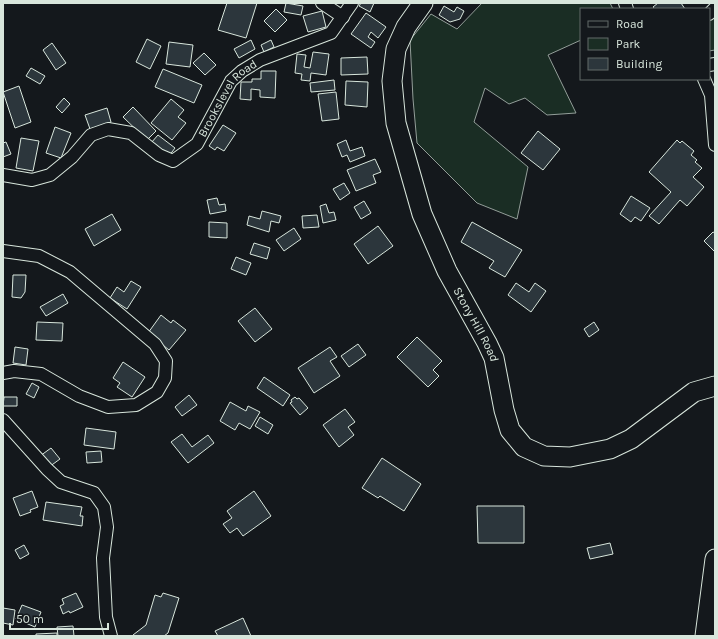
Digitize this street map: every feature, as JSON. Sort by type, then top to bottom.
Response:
[{"type":"main road","name":"Stony Hill Road","points":[[422,3],[406,27],[396,49],[392,81],[396,123],[422,214],[447,271],[494,358],[504,410],[510,430],[524,447],[544,456],[570,457],[610,449],[631,439],[694,392],[715,386]]},
{"type":"main road","points":[[705,636],[715,559]]},
{"type":"street","points":[[322,3],[343,17]]},
{"type":"street","name":"Brookslevel Road","points":[[3,175],[32,180],[50,175],[72,157],[91,135],[108,128],[131,133],[159,155],[173,161],[197,144],[231,81],[242,71],[260,60],[331,33],[352,3]]},
{"type":"street","points":[[704,80],[711,95],[715,145]]},
{"type":"street","points":[[3,251],[40,256],[70,272],[155,344],[166,361],[165,378],[157,392],[136,405],[108,407],[79,396],[41,374],[14,371],[3,373]]},
{"type":"street","points":[[3,420],[47,469],[61,482],[94,493],[104,507],[107,527],[103,558],[106,617],[110,636]]},
{"type":"green space","points":[[482,3],[610,3],[612,8],[580,8],[580,40],[548,55],[576,113],[547,115],[525,98],[509,104],[485,88],[474,122],[528,167],[517,219],[477,203],[417,143],[410,40],[431,14],[457,29]]},
{"type":"green space","points":[[715,17],[715,50],[710,51],[710,20]]},
{"type":"building","points":[[227,3],[257,3],[246,38],[218,30]]},
{"type":"building","points":[[286,3],[303,6],[301,15],[284,12]]},
{"type":"building","points":[[361,3],[374,3],[370,12],[359,6]]},
{"type":"building","points":[[658,3],[681,3],[684,8],[654,8],[653,7]]},
{"type":"building","points":[[444,6],[454,12],[457,7],[464,11],[460,19],[450,22],[439,15]]},
{"type":"building","points":[[276,9],[287,20],[275,32],[264,21]]},
{"type":"building","points":[[322,11],[326,27],[308,32],[303,16]]},
{"type":"building","points":[[366,13],[386,27],[378,38],[371,32],[368,37],[375,42],[371,48],[351,34]]},
{"type":"building","points":[[147,39],[161,46],[150,69],[136,62]]},
{"type":"building","points":[[251,40],[255,49],[239,58],[234,49]]},
{"type":"building","points":[[271,40],[274,47],[264,52],[261,45]]},
{"type":"building","points":[[169,42],[193,45],[190,67],[166,64]]},
{"type":"building","points":[[52,43],[66,63],[56,70],[43,50]]},
{"type":"building","points":[[313,52],[329,54],[326,75],[311,73],[310,81],[301,80],[302,74],[295,73],[297,54],[306,55],[304,67],[310,68]]},
{"type":"building","points":[[204,53],[216,65],[205,75],[193,63]]},
{"type":"building","points":[[367,57],[368,74],[341,75],[341,58]]},
{"type":"building","points":[[31,68],[45,76],[40,84],[26,76]]},
{"type":"building","points":[[163,69],[202,85],[194,103],[155,87]]},
{"type":"building","points":[[261,71],[276,71],[275,98],[260,97],[260,90],[251,89],[251,100],[240,99],[241,82],[252,82],[252,79],[261,79]]},
{"type":"building","points":[[334,80],[335,90],[311,92],[310,83]]},
{"type":"building","points":[[346,81],[368,82],[367,107],[345,105]]},
{"type":"building","points":[[19,86],[31,122],[15,128],[3,92]]},
{"type":"building","points":[[336,92],[339,119],[322,121],[318,94]]},
{"type":"building","points":[[64,98],[70,104],[62,113],[56,107]]},
{"type":"building","points":[[171,99],[184,110],[178,117],[186,123],[172,140],[151,123]]},
{"type":"building","points":[[133,107],[156,131],[147,140],[123,117]]},
{"type":"building","points":[[107,108],[111,122],[90,129],[85,115]]},
{"type":"building","points":[[223,125],[236,133],[224,151],[217,147],[215,150],[209,146]]},
{"type":"building","points":[[55,127],[71,133],[61,158],[46,153]]},
{"type":"building","points":[[538,131],[560,149],[543,170],[521,153]]},
{"type":"building","points":[[158,135],[175,148],[169,156],[151,143]]},
{"type":"building","points":[[21,138],[39,141],[33,171],[16,168]]},
{"type":"building","points":[[346,140],[350,151],[362,147],[365,156],[350,162],[347,155],[342,157],[337,144]]},
{"type":"building","points":[[677,140],[680,143],[682,141],[694,151],[691,155],[697,160],[695,162],[702,168],[693,177],[704,187],[687,206],[680,200],[659,224],[649,216],[671,192],[649,172]]},
{"type":"building","points":[[6,142],[11,154],[3,157],[3,143]]},
{"type":"building","points":[[375,159],[381,172],[373,175],[376,183],[356,191],[347,170]]},
{"type":"building","points":[[344,183],[350,193],[340,200],[333,189]]},
{"type":"building","points":[[631,196],[650,208],[641,221],[635,217],[631,222],[620,214]]},
{"type":"building","points":[[217,198],[219,205],[225,204],[226,211],[210,214],[207,200]]},
{"type":"building","points":[[364,201],[371,213],[361,219],[354,207]]},
{"type":"building","points":[[326,204],[329,213],[334,212],[336,220],[323,223],[320,206]]},
{"type":"building","points":[[262,211],[281,216],[279,223],[271,221],[269,232],[247,225],[249,216],[260,219]]},
{"type":"building","points":[[112,214],[121,230],[94,246],[85,229]]},
{"type":"building","points":[[317,215],[319,227],[303,228],[302,216]]},
{"type":"building","points":[[209,222],[227,223],[227,238],[209,237]]},
{"type":"building","points":[[472,222],[522,250],[505,277],[489,268],[494,261],[461,242]]},
{"type":"building","points":[[378,226],[393,246],[368,264],[354,244]]},
{"type":"building","points":[[294,228],[301,239],[284,251],[276,240]]},
{"type":"building","points":[[713,232],[715,233],[715,252],[704,241]]},
{"type":"building","points":[[254,243],[270,248],[267,259],[250,254]]},
{"type":"building","points":[[236,257],[251,263],[246,275],[231,269]]},
{"type":"building","points":[[13,275],[26,275],[25,292],[21,298],[12,297]]},
{"type":"building","points":[[131,281],[141,287],[127,309],[110,298],[117,287],[124,292]]},
{"type":"building","points":[[516,283],[529,292],[535,283],[546,291],[531,312],[508,295]]},
{"type":"building","points":[[63,294],[68,303],[46,316],[40,307]]},
{"type":"building","points":[[255,308],[272,329],[255,342],[238,321]]},
{"type":"building","points":[[161,315],[171,323],[173,320],[186,330],[169,350],[148,333]]},
{"type":"building","points":[[37,322],[63,323],[62,341],[36,340]]},
{"type":"building","points":[[594,322],[599,330],[589,337],[584,329]]},
{"type":"building","points":[[417,337],[442,361],[433,370],[439,376],[428,387],[397,357]]},
{"type":"building","points":[[358,344],[366,355],[349,367],[341,356]]},
{"type":"building","points":[[15,347],[28,349],[26,365],[13,363]]},
{"type":"building","points":[[330,347],[337,357],[330,361],[340,376],[314,393],[298,368]]},
{"type":"building","points":[[123,362],[145,377],[132,397],[117,387],[120,383],[113,378]]},
{"type":"building","points":[[264,377],[290,395],[283,406],[257,388]]},
{"type":"building","points":[[32,383],[39,387],[34,398],[26,394]]},
{"type":"building","points":[[189,395],[197,405],[182,416],[175,407]]},
{"type":"building","points":[[4,397],[17,397],[17,406],[3,406]]},
{"type":"building","points":[[295,397],[297,399],[299,398],[308,408],[300,415],[290,403]]},
{"type":"building","points":[[230,402],[246,411],[248,406],[260,412],[250,429],[239,423],[235,430],[220,421]]},
{"type":"building","points":[[345,409],[355,422],[348,427],[354,435],[339,447],[323,425]]},
{"type":"building","points":[[260,417],[273,425],[268,434],[255,426]]},
{"type":"building","points":[[86,428],[116,432],[114,449],[84,445]]},
{"type":"building","points":[[182,434],[192,447],[208,435],[214,443],[188,463],[171,442]]},
{"type":"building","points":[[51,448],[60,459],[49,467],[40,456]]},
{"type":"building","points":[[101,451],[102,462],[87,463],[86,452]]},
{"type":"building","points":[[382,458],[421,484],[404,511],[380,496],[378,498],[362,488]]},
{"type":"building","points":[[32,491],[38,507],[30,510],[31,512],[20,516],[13,498]]},
{"type":"building","points":[[254,491],[271,516],[243,536],[237,528],[230,533],[223,524],[232,518],[227,511]]},
{"type":"building","points":[[46,502],[82,507],[80,516],[83,516],[82,526],[43,520]]},
{"type":"building","points":[[477,506],[524,506],[524,543],[478,543]]},
{"type":"building","points":[[610,543],[613,554],[590,559],[587,548]]},
{"type":"building","points":[[24,545],[29,554],[20,559],[15,550]]},
{"type":"building","points":[[76,593],[83,607],[70,613],[69,611],[63,614],[60,606],[64,604],[62,599]]},
{"type":"building","points":[[163,593],[179,598],[168,633],[164,636],[134,636],[133,635],[146,625],[155,595],[161,597]]},
{"type":"building","points":[[22,605],[41,612],[35,627],[16,619]]},
{"type":"building","points":[[3,608],[15,610],[13,625],[3,623]]},
{"type":"building","points":[[243,618],[251,636],[218,636],[215,631]]},
{"type":"building","points":[[73,626],[74,636],[58,636],[57,627]]},
{"type":"building","points":[[57,633],[57,636],[36,636],[36,634]]}]
